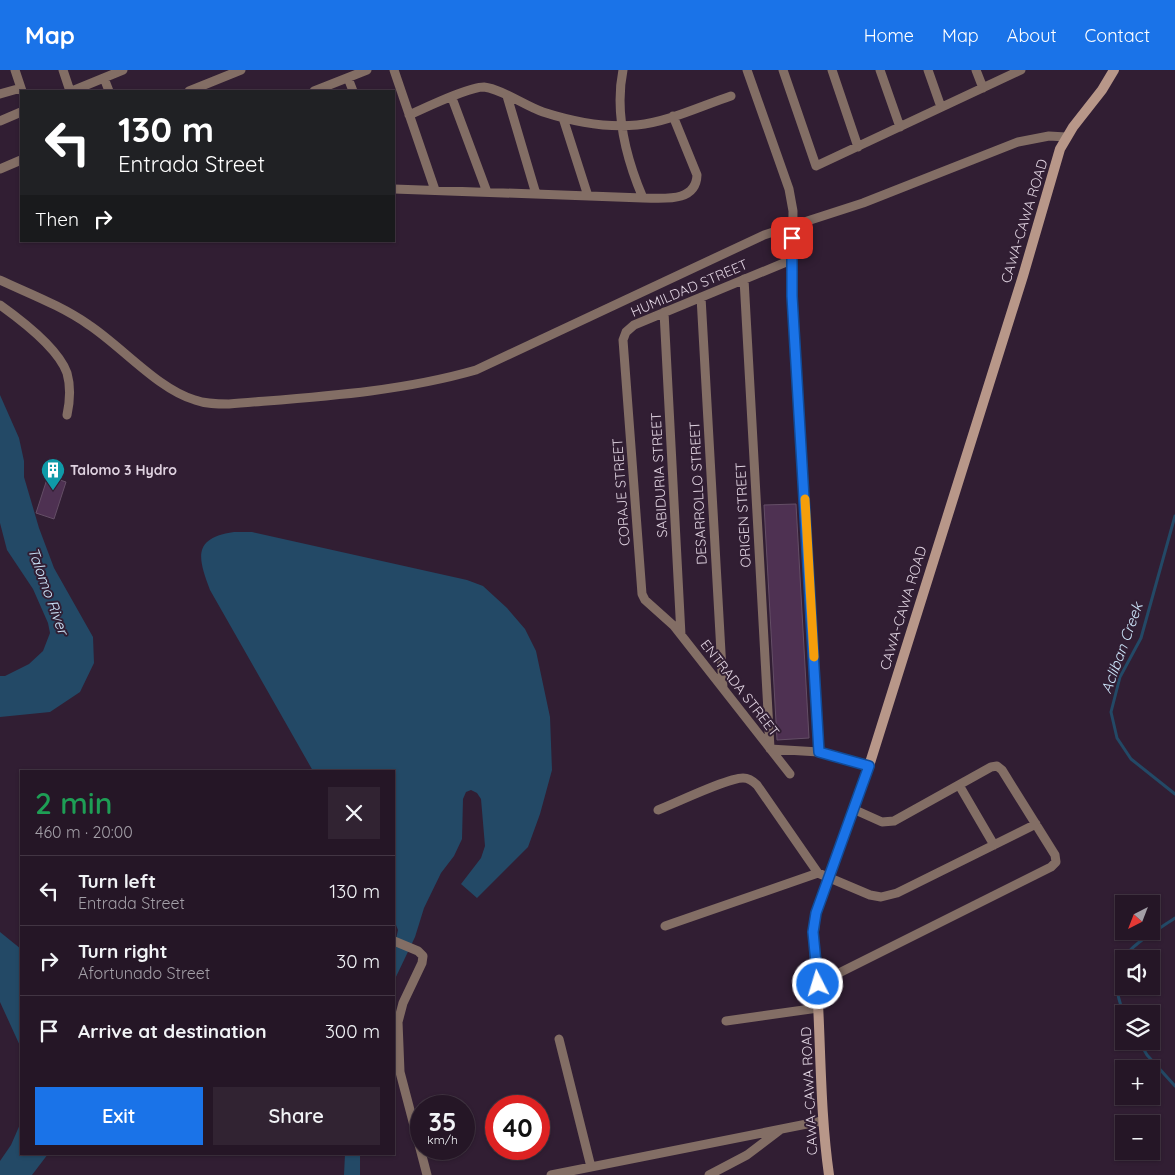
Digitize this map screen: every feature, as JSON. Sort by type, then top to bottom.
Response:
[{"type":"street","points":[[15,70],[22,90]]},
{"type":"street","points":[[63,70],[71,90]]},
{"type":"street","points":[[73,90],[108,74],[123,70]]},
{"type":"street","points":[[191,90],[241,70]]},
{"type":"street","points":[[317,90],[366,70]]},
{"type":"street","points":[[394,70],[435,190]]},
{"type":"street","points":[[623,70],[621,97],[622,126],[628,159],[643,198]]},
{"type":"street","points":[[747,70],[789,189],[793,224],[794,334],[819,752]]},
{"type":"street","points":[[783,70],[816,166],[1021,70]]},
{"type":"street","points":[[832,70],[858,146]]},
{"type":"street","points":[[880,70],[900,127]]},
{"type":"street","points":[[928,70],[941,108]]},
{"type":"street","points":[[976,70],[982,88]]},
{"type":"street","name":"CAWA-CAWA ROAD","points":[[829,1175],[822,1121],[818,984],[814,923],[823,875],[853,809],[869,766],[1023,276],[1057,159],[1066,137],[1102,90],[1114,70]]},
{"type":"street","points":[[108,74],[110,90]]},
{"type":"street","points":[[348,78],[353,90]]},
{"type":"street","points":[[409,115],[482,87],[490,88],[542,112],[563,118],[622,126],[647,124],[731,96]]},
{"type":"street","points":[[0,94],[20,90]]},
{"type":"street","points":[[507,96],[536,194]]},
{"type":"street","points":[[452,98],[487,192]]},
{"type":"street","points":[[0,121],[20,112]]},
{"type":"street","points":[[395,189],[643,198],[681,196],[688,194],[696,183],[695,168],[673,116]]},
{"type":"street","points":[[563,118],[588,196]]},
{"type":"street","points":[[0,280],[61,308],[87,323],[111,340],[140,366],[176,392],[193,400],[209,404],[229,404],[402,387],[438,381],[476,370],[764,235],[793,224],[864,203],[1018,142],[1049,136],[1066,137]]},
{"type":"street","points":[[0,169],[20,160]]},
{"type":"street","name":"HUMILDAD STREET","points":[[626,332],[634,325],[792,260]]},
{"type":"street","name":"ORIGEN STREET","points":[[744,279],[770,749]]},
{"type":"street","name":"DESARROLLO STREET","points":[[701,297],[723,688]]},
{"type":"street","points":[[0,305],[30,329],[60,362],[66,372],[70,387],[67,415]]},
{"type":"street","name":"SABIDURIA STREET","points":[[664,312],[681,636]]},
{"type":"street","name":"CORAJE STREET","points":[[626,332],[623,340],[642,594],[645,600],[666,618],[681,636]]},
{"type":"street","name":"ENTRADA STREET","points":[[681,636],[770,749],[819,752],[869,766]]},
{"type":"street","points":[[770,749],[790,774]]},
{"type":"street","points":[[818,984],[1051,867],[1057,859],[1002,770],[997,766],[991,767],[889,822],[876,820],[853,809]]},
{"type":"street","points":[[658,810],[732,780],[745,778],[752,780],[823,875],[870,895],[888,896],[1036,824]]},
{"type":"street","points":[[959,785],[994,845]]},
{"type":"street","points":[[665,926],[823,875]]},
{"type":"street","points":[[395,941],[421,953],[423,959],[399,1013],[398,1022],[400,1072],[427,1175]]},
{"type":"street","points":[[726,1021],[818,1008]]},
{"type":"street","points":[[560,1039],[591,1167]]},
{"type":"street","points":[[551,1175],[822,1121]]},
{"type":"street","points":[[709,1175],[754,1151],[781,1129]]},
{"type":"water","name":"Talomo River","points":[[0,395],[19,438],[24,461],[24,477],[39,528],[54,568],[93,637],[94,663],[80,692],[50,712],[0,717],[0,676],[5,676],[29,664],[43,651],[50,633],[48,623],[33,589],[7,550],[0,523]]},
{"type":"water","points":[[234,532],[252,532],[467,580],[483,586],[507,608],[525,629],[536,651],[550,717],[552,770],[540,814],[528,847],[477,898],[461,884],[481,858],[485,846],[481,799],[477,793],[471,790],[466,792],[463,799],[462,839],[454,856],[441,873],[424,908],[415,937],[395,979],[395,944],[398,930],[395,922],[395,770],[312,770],[210,590],[201,559],[202,551],[211,539]]},
{"type":"water","points":[[0,932],[20,948],[20,1046],[0,1002]]},
{"type":"water","points":[[20,1124],[20,1155],[47,1155],[32,1175],[0,1175],[0,1161],[11,1145]]},
{"type":"water","points":[[345,1155],[360,1155],[360,1175],[344,1175]]},
{"type":"building","name":"Talomo 3 Hydro","points":[[48,476],[66,482],[54,519],[36,513]]},
{"type":"building","points":[[796,504],[809,738],[777,740],[764,505]]},
{"type":"waterway","name":"Acliban Creek","points":[[1175,516],[1141,638],[1120,677],[1111,712],[1117,738],[1131,759],[1175,794]]},
{"type":"waterway","name":"Acliban Creek","points":[[1121,1005],[1118,995],[1117,979],[1119,966],[1135,945],[1175,918]]},
{"type":"waterway","name":"Acliban Creek","points":[[1144,1050],[1175,1086]]},
{"type":"slow traffic","points":[[805,499],[814,657]]},
{"type":"place","name":"Talomo 3 Hydro","points":[[53,491]]},
{"type":"route","points":[[792,238],[792,296],[819,752],[869,766],[816,913],[813,932],[818,984]]}]
